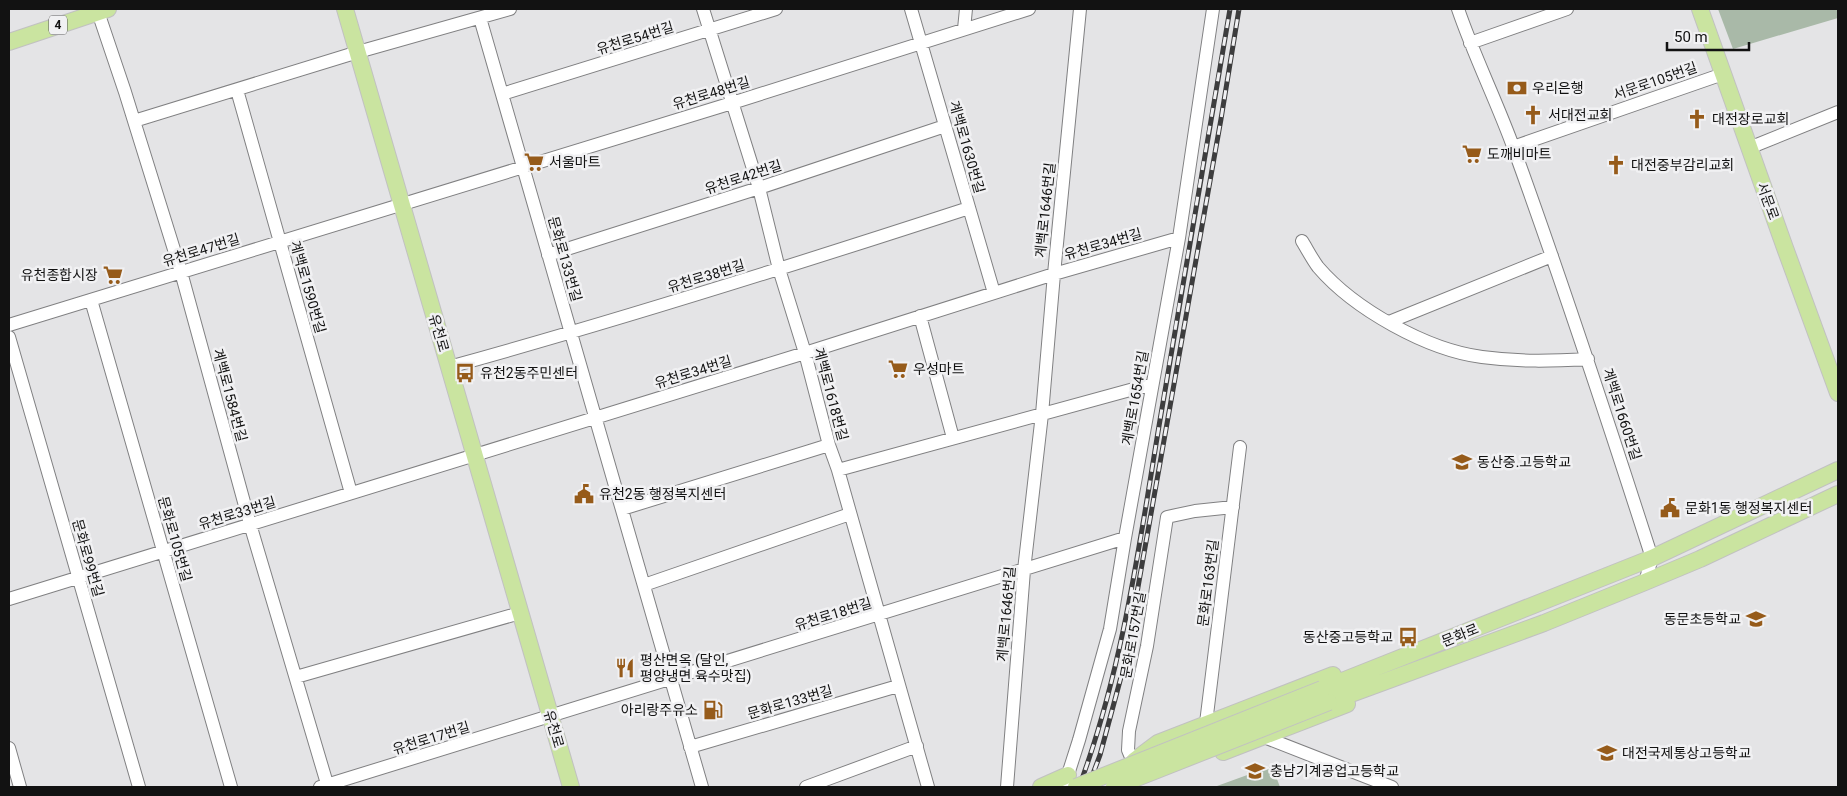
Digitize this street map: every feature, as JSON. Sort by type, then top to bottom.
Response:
[{"type":"main road","name":"유천로","points":[[345,9],[570,787]]},
{"type":"main road","name":"서문로","points":[[1700,9],[1838,393]]},
{"type":"main road","name":"4","points":[[9,42],[101,10]]},
{"type":"main road","name":"문화로","points":[[1114,787],[1326,695],[1384,665],[1652,558],[1838,470]]},
{"type":"main road","name":"문화로","points":[[1041,787],[1069,783],[1326,695],[1365,688],[1544,623],[1700,559],[1838,494]]},
{"type":"main road","points":[[1123,787],[1133,762],[1158,743],[1349,669],[1384,665]]},
{"type":"main road","points":[[1141,784],[1350,703],[1365,688]]},
{"type":"street","points":[[134,121],[358,52],[510,9]]},
{"type":"street","name":"계백로1618번길","points":[[703,9],[759,188],[779,269],[805,353],[829,445],[880,615],[898,686],[928,787]]},
{"type":"street","name":"유천로54번길","points":[[502,94],[776,9]]},
{"type":"street","name":"계백로1630번길","points":[[911,9],[994,293]]},
{"type":"street","points":[[964,29],[966,9]]},
{"type":"street","name":"유천로48번길","points":[[402,204],[1029,9]]},
{"type":"street","name":"계백로1646번길","points":[[1007,787],[1024,570],[1042,414],[1080,9]]},
{"type":"street","name":"계백로1654번길","points":[[1069,783],[1110,629],[1179,238],[1213,9]]},
{"type":"street","name":"계백로1660번길","points":[[1458,9],[1513,147],[1552,256],[1588,359],[1652,558]]},
{"type":"street","points":[[1470,43],[1567,9]]},
{"type":"street","name":"계백로1584번길","points":[[101,10],[181,272],[250,524],[296,677],[325,786]]},
{"type":"street","name":"문화로133번길","points":[[480,18],[702,787]]},
{"type":"street","name":"서문로105번길","points":[[1513,147],[1722,74]]},
{"type":"street","name":"계백로1590번길","points":[[237,90],[351,493]]},
{"type":"street","points":[[1749,148],[1838,112]]},
{"type":"street","name":"유천로42번길","points":[[548,255],[945,126]]},
{"type":"street","name":"유천로47번길","points":[[9,325],[402,204]]},
{"type":"street","name":"유천로38번길","points":[[449,367],[571,334],[969,208]]},
{"type":"street","name":"유천로34번길","points":[[474,455],[1054,274],[1179,238]]},
{"type":"street","points":[[1302,240],[1317,266],[1349,296],[1389,322],[1432,344],[1480,357],[1530,362],[1588,359]]},
{"type":"street","points":[[1389,322],[1552,256]]},
{"type":"street","name":"문화로105번길","points":[[91,300],[231,787]]},
{"type":"street","points":[[920,316],[953,438]]},
{"type":"street","name":"문화로99번길","points":[[9,337],[139,787]]},
{"type":"street","points":[[838,470],[1152,384]]},
{"type":"street","points":[[622,509],[829,445]]},
{"type":"street","name":"문화로163번길","points":[[1206,723],[1240,447]]},
{"type":"street","name":"유천로33번길","points":[[9,599],[474,455]]},
{"type":"street","name":"문화로157번길","points":[[1141,784],[1128,750],[1147,646],[1167,517],[1233,506]]},
{"type":"street","points":[[644,585],[850,514]]},
{"type":"street","name":"유천로18번길","points":[[550,717],[1125,538]]},
{"type":"street","points":[[1645,582],[1652,558]]},
{"type":"street","points":[[296,677],[520,613]]},
{"type":"street","name":"문화로133번길","points":[[690,747],[898,686]]},
{"type":"street","name":"유천로17번길","points":[[325,786],[550,717]]},
{"type":"street","points":[[1264,737],[1392,787]]},
{"type":"street","points":[[806,787],[917,746]]},
{"type":"street","points":[[9,748],[20,787]]},
{"type":"green space","points":[[1718,9],[1838,9],[1838,18],[1733,49]]},
{"type":"green space","points":[[1272,766],[1280,787],[1217,786]]},
{"type":"railway","points":[[1079,787],[1107,699],[1128,609],[1230,9]]},
{"type":"railway","points":[[1088,787],[1100,755],[1124,666],[1239,9]]},
{"type":"place","name":"우리은행","points":[[1517,88]]},
{"type":"place","name":"서대전교회","points":[[1533,115]]},
{"type":"place","name":"대전장로교회","points":[[1697,119]]},
{"type":"place","name":"도깨비마트","points":[[1472,154]]},
{"type":"place","name":"서울마트","points":[[534,162]]},
{"type":"place","name":"대전중부감리교회","points":[[1616,165]]},
{"type":"place","name":"유천종합시장","points":[[113,275]]},
{"type":"place","name":"우성마트","points":[[898,369]]},
{"type":"place","name":"유천2동주민센터","points":[[465,373]]},
{"type":"place","name":"동산중.고등학교","points":[[1462,462]]},
{"type":"place","name":"유천2동 행정복지센터","points":[[584,494]]},
{"type":"place","name":"문화1동 행정복지센터","points":[[1670,508]]},
{"type":"place","name":"동문초등학교","points":[[1756,619]]},
{"type":"place","name":"동산중고등학교","points":[[1408,637]]},
{"type":"place","name":"평산면옥 (달인, 평양냉면 육수맛집)","points":[[625,668]]},
{"type":"place","name":"아리랑주유소","points":[[713,710]]},
{"type":"place","name":"대전국제통상고등학교","points":[[1607,753]]},
{"type":"place","name":"충남기계공업고등학교","points":[[1255,771]]}]
